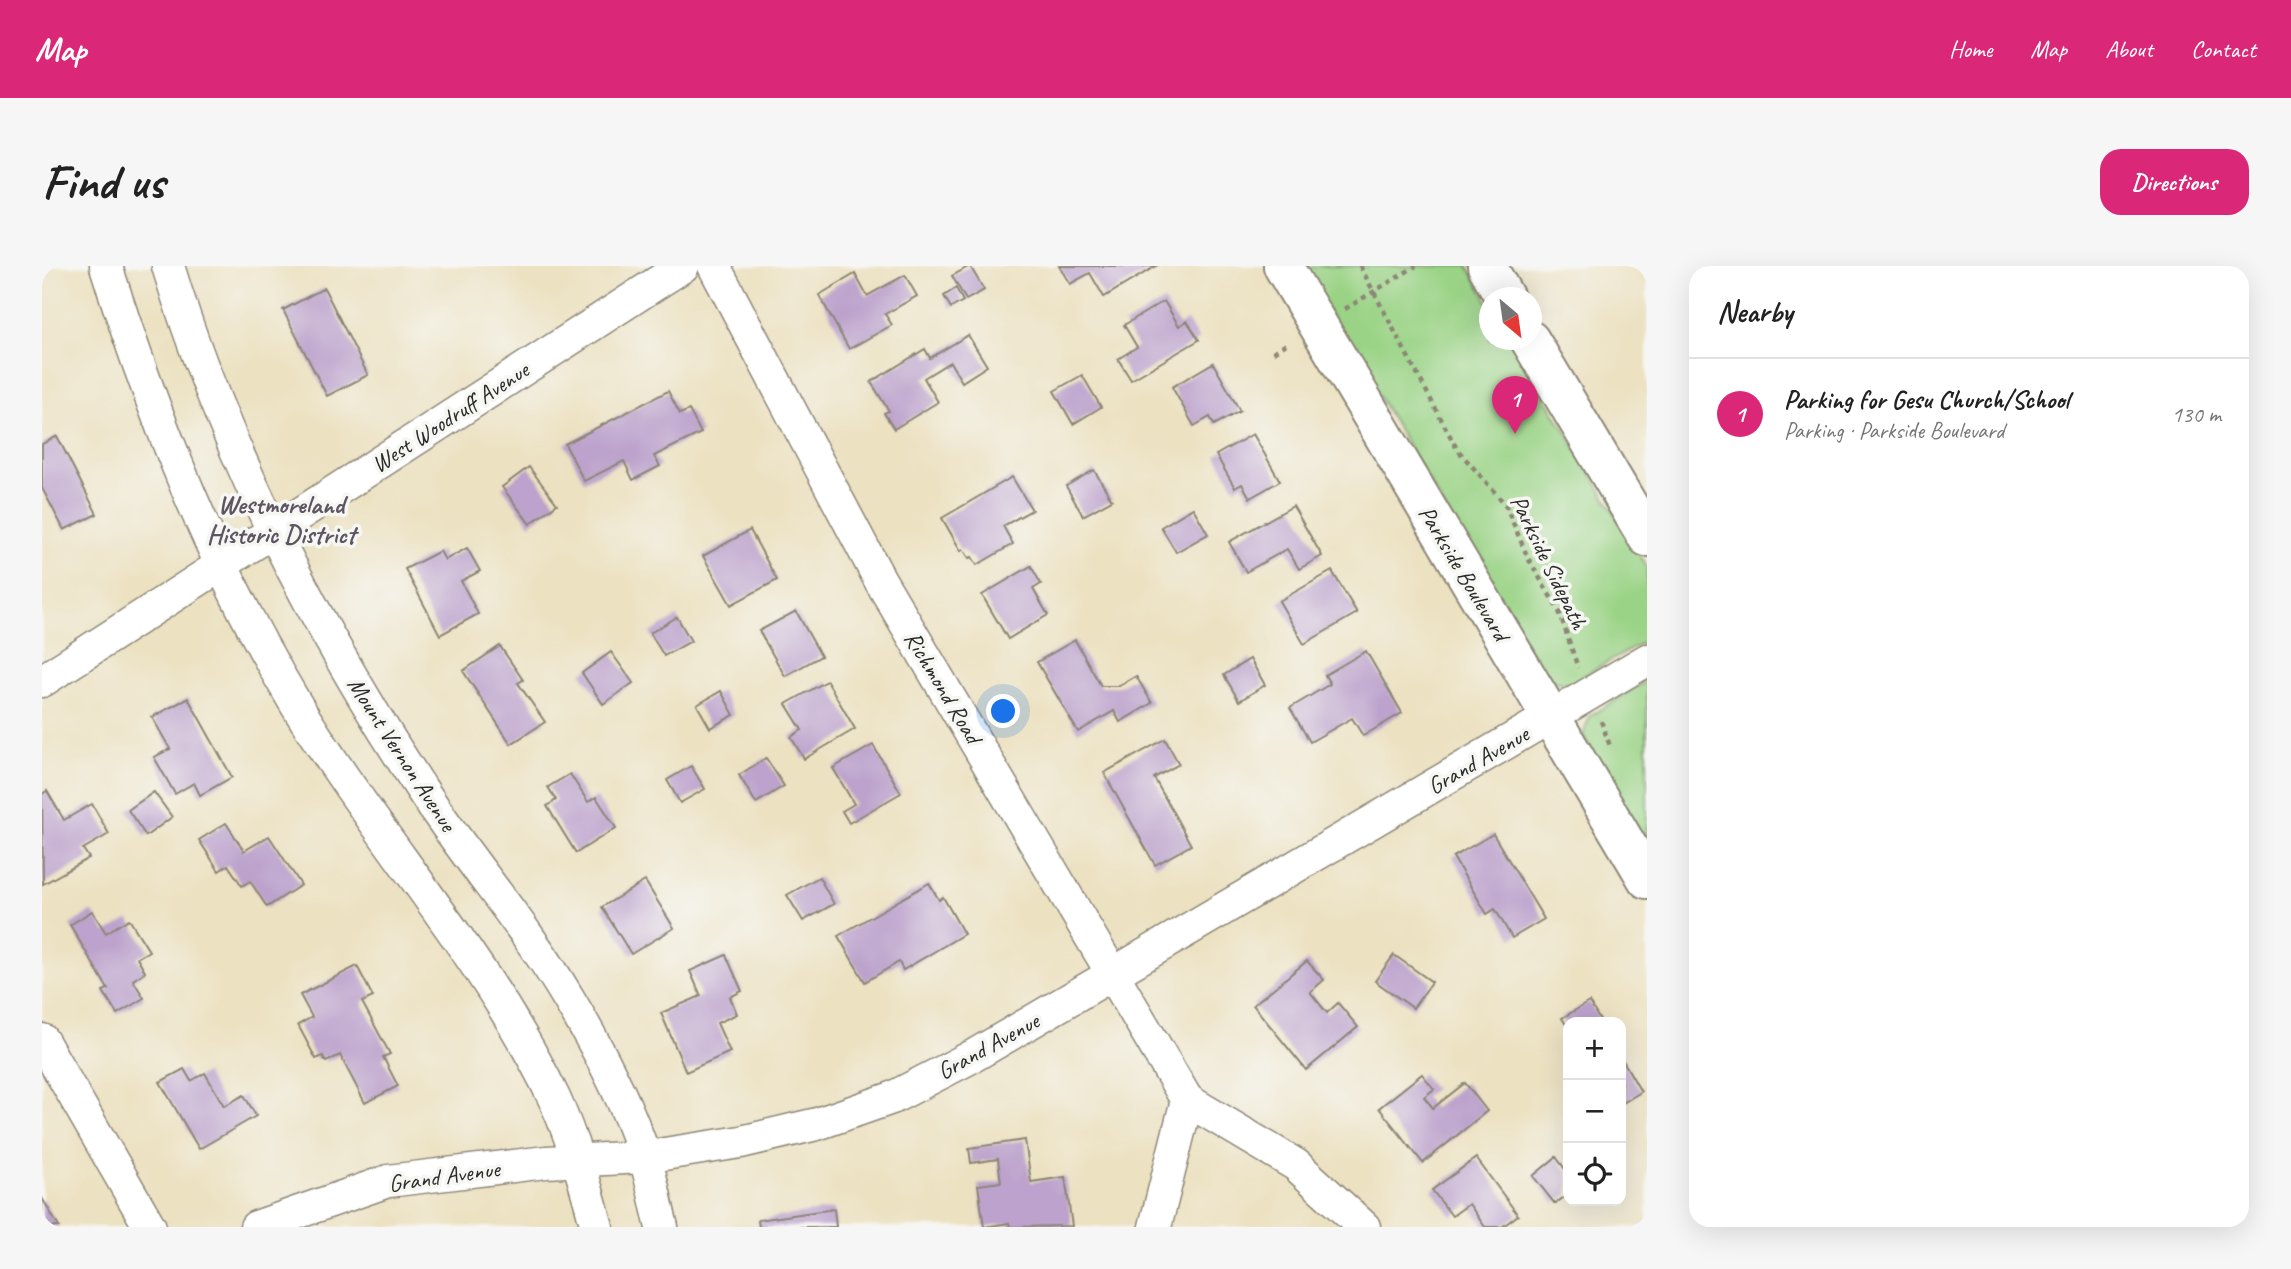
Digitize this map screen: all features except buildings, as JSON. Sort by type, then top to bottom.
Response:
[{"type":"street","points":[[106,266],[180,471],[256,635],[324,748],[523,1040],[555,1100],[580,1162],[597,1227]]},
{"type":"street","name":"Mount Vernon Avenue","points":[[168,266],[187,330],[219,415],[272,535],[372,711],[429,800],[567,994],[620,1096],[645,1157],[662,1227]]},
{"type":"street","name":"West Woodruff Avenue","points":[[42,681],[272,535],[683,266]]},
{"type":"street","name":"Richmond Road","points":[[713,266],[880,580],[1186,1100],[1296,1165],[1364,1227]]},
{"type":"street","name":"Parkside Boulevard","points":[[1283,266],[1647,879]]},
{"type":"street","points":[[1487,266],[1499,287]]},
{"type":"street","points":[[1536,350],[1647,537]]},
{"type":"street","name":"Grand Avenue","points":[[256,1227],[388,1181],[546,1162],[645,1157],[741,1142],[817,1124],[892,1098],[973,1056],[1647,660]]},
{"type":"street","points":[[42,1040],[150,1227]]},
{"type":"street","points":[[1156,1227],[1186,1100]]},
{"type":"path","name":"Parkside Sidepath","points":[[1360,266],[1447,433],[1457,449],[1505,504],[1528,558],[1559,611],[1573,658],[1591,694],[1614,752]]},
{"type":"green space","points":[[1301,266],[1468,266],[1480,287],[1479,350],[1517,350],[1647,567],[1647,640],[1569,684],[1547,680]]},
{"type":"green space","points":[[1647,681],[1647,846],[1583,735],[1590,716]]},
{"type":"place","name":"Parking for Gesu Church/School","points":[[1515,434]]},
{"type":"district","name":"Westmoreland Historic District","points":[[281,519]]}]
